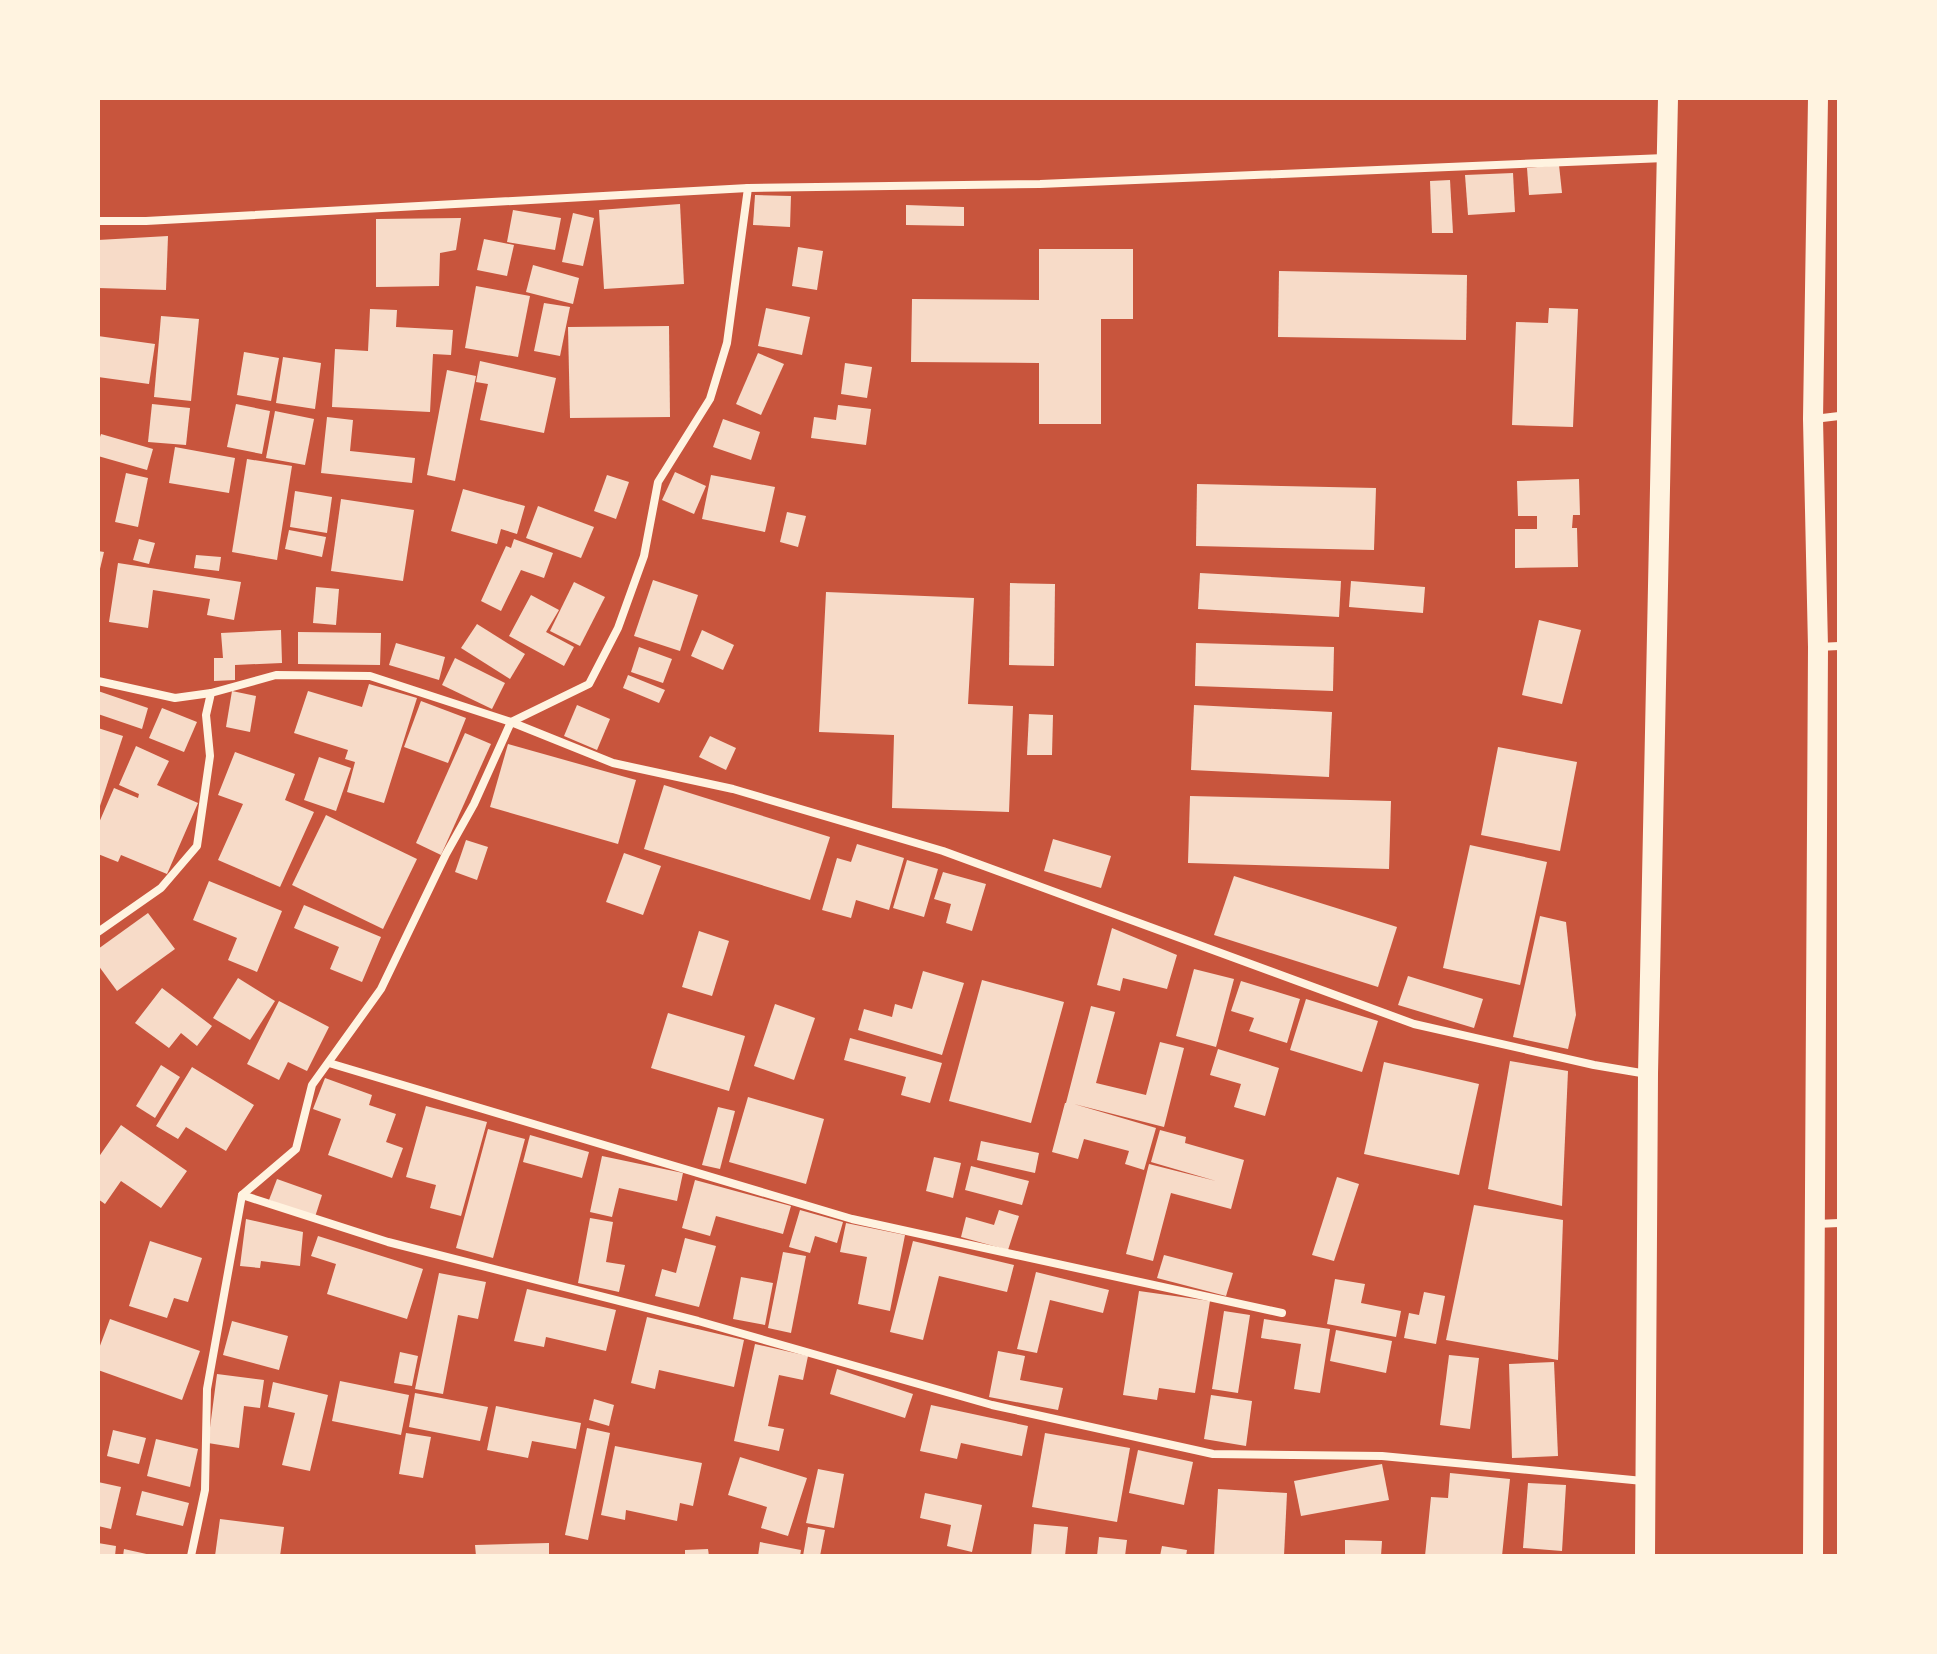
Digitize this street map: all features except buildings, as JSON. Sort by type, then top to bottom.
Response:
[{"type":"main road","points":[[1645,1556],[1648,1074],[1668,98]]},
{"type":"main road","points":[[1813,1556],[1818,647],[1813,419],[1818,98]]},
{"type":"street","points":[[98,221],[146,221],[748,188],[1040,184],[1666,158]]},
{"type":"street","points":[[191,1556],[205,1490],[207,1389],[242,1195],[296,1149],[312,1085],[381,989],[446,854],[474,804],[511,722],[589,684],[618,628],[644,556],[658,482],[710,399],[727,343],[748,188]]},
{"type":"street","points":[[1813,419],[1839,416]]},
{"type":"street","points":[[1818,647],[1839,646]]},
{"type":"street","points":[[98,681],[175,698],[211,693],[276,675],[370,676],[511,722],[613,763],[733,789],[943,851],[1414,1024],[1594,1065],[1648,1074]]},
{"type":"street","points":[[98,932],[161,888],[197,846],[210,756],[206,715],[211,693]]},
{"type":"street","points":[[329,1063],[852,1219],[1282,1313]]},
{"type":"street","points":[[242,1195],[388,1242],[698,1321],[992,1405],[1213,1454],[1382,1456],[1644,1481]]},
{"type":"street","points":[[1814,1224],[1839,1223]]}]
